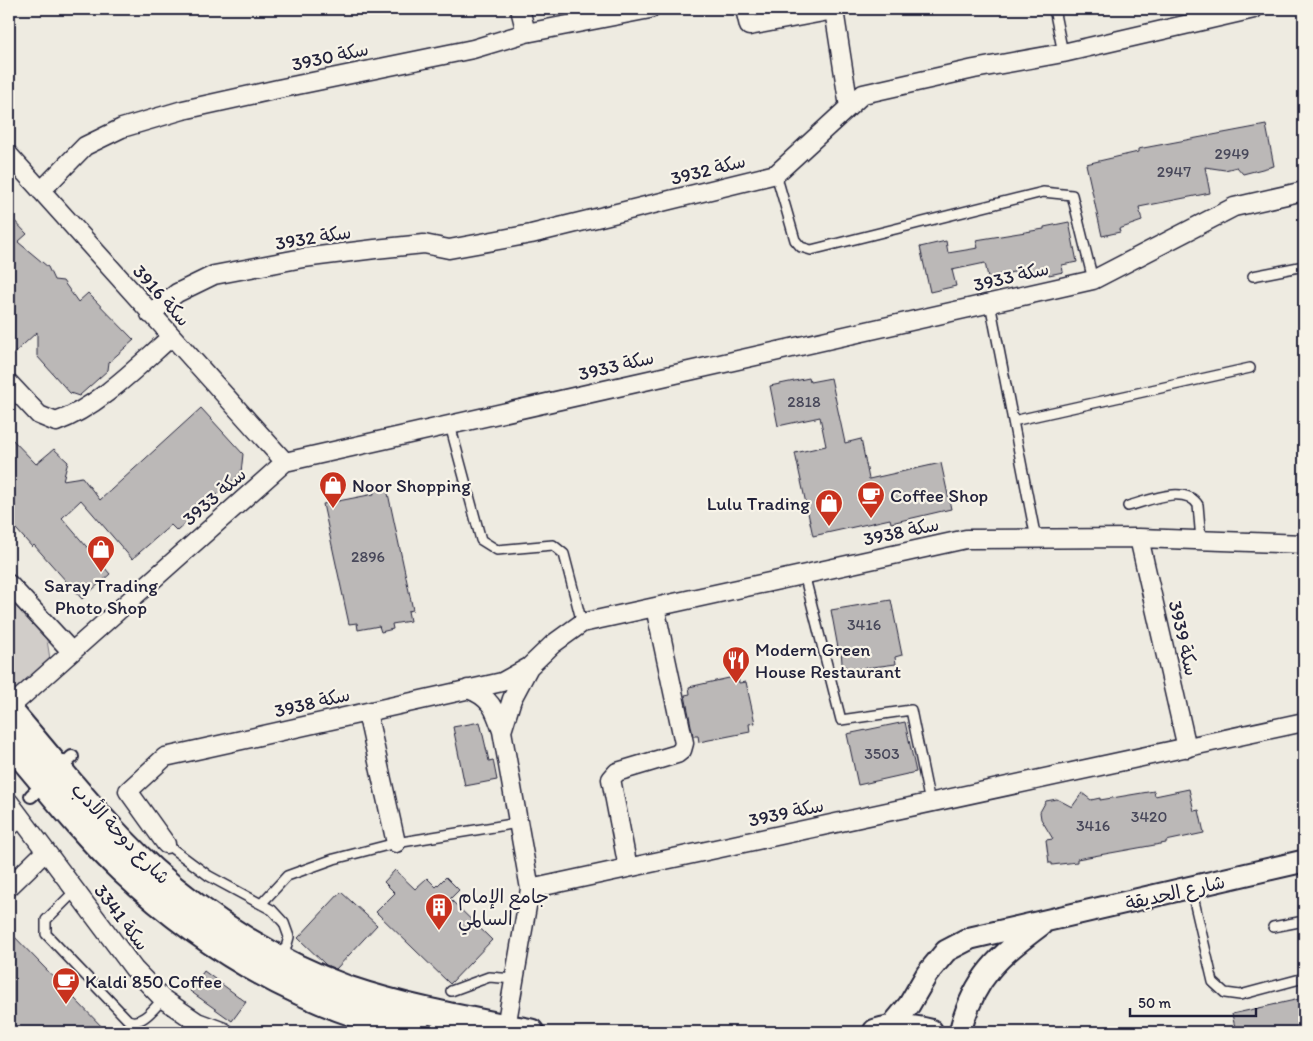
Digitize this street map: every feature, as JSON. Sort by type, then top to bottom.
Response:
[{"type":"main road","name":"شارع دوحة الأدب","points":[[9,709],[52,777],[121,868],[194,932],[234,958],[318,1001],[373,1021],[418,1032]]},
{"type":"main road","name":"شارع دوحة الأدب","points":[[9,742],[104,820],[152,870],[201,910],[282,960],[348,989],[400,1004],[532,1032]]},
{"type":"main road","points":[[883,1030],[911,1027],[930,1032]]},
{"type":"street","points":[[520,9],[526,33]]},
{"type":"street","name":"سكة 3930","points":[[41,191],[85,146],[122,128],[183,110],[473,48],[526,33],[650,9]]},
{"type":"street","points":[[745,9],[749,26],[834,10],[849,107]]},
{"type":"street","name":"سكة 3932","points":[[150,314],[177,293],[214,275],[303,258],[366,250],[424,244],[449,249],[522,236],[776,174],[863,94],[974,69],[1063,53],[1254,9]]},
{"type":"street","name":"سكة 3916","points":[[9,155],[284,462]]},
{"type":"street","name":"سكة 3933","points":[[9,709],[70,651],[284,462],[1093,280],[1234,207],[1304,191]]},
{"type":"street","points":[[9,383],[39,415],[56,422],[73,416],[129,374],[171,337]]},
{"type":"street","name":"سكة 3938","points":[[166,844],[128,791],[165,757],[502,682],[529,667],[552,644],[582,623],[966,539],[1139,538],[1304,544]]},
{"type":"street","name":"سكة 3939","points":[[1139,538],[1188,748]]},
{"type":"street","points":[[9,584],[70,651]]},
{"type":"street","points":[[628,868],[611,779],[617,772],[677,754],[682,750],[684,743],[655,607]]},
{"type":"street","name":"سكة 3938","points":[[502,731],[512,699],[529,667]]},
{"type":"street","name":"سكة 3938","points":[[468,689],[479,693],[492,702],[502,731],[530,889]]},
{"type":"street","points":[[367,712],[396,844]]},
{"type":"street","name":"سكة 3939","points":[[530,889],[1304,722]]},
{"type":"street","name":"سكة 3341","points":[[9,802],[134,969],[163,999],[197,1022],[222,1032]]},
{"type":"street","points":[[9,887],[46,851]]},
{"type":"street","name":"شارع الحديقة","points":[[883,1030],[910,1005],[927,974],[946,952],[971,938],[1304,861]]},
{"type":"street","points":[[506,1027],[530,889]]},
{"type":"street","name":"شارع الحديقة","points":[[960,1032],[967,1005],[984,975],[1007,950],[1046,921]]},
{"type":"lane","points":[[1054,9],[1063,53]]},
{"type":"lane","points":[[776,174],[795,240],[801,247],[811,250],[1043,192],[1072,195],[1093,280]]},
{"type":"lane","points":[[1253,276],[1304,266]]},
{"type":"lane","points":[[990,303],[1036,539]]},
{"type":"lane","points":[[1013,421],[1250,368]]},
{"type":"lane","points":[[450,424],[481,540],[496,550],[552,545],[564,554],[582,623]]},
{"type":"lane","points":[[1128,506],[1179,494],[1188,495],[1198,504],[1201,540]]},
{"type":"lane","points":[[804,574],[841,720],[911,710],[930,804]]},
{"type":"lane","points":[[9,833],[23,821]]},
{"type":"lane","points":[[261,904],[287,876],[334,859],[396,844],[518,823]]},
{"type":"lane","points":[[166,844],[209,876],[272,910],[284,923],[290,937],[282,960]]},
{"type":"lane","points":[[1191,888],[1210,974],[1218,988],[1232,995],[1240,995],[1304,978]]},
{"type":"lane","points":[[76,891],[46,920],[46,934],[128,1020],[133,1022],[141,1020],[163,999]]},
{"type":"lane","points":[[1273,927],[1304,920]]},
{"type":"lane","points":[[451,991],[490,977],[514,978]]},
{"type":"shaded area","points":[[9,599],[47,640],[50,659],[26,684],[9,691]]},
{"type":"building","points":[[1266,125],[1274,166],[1243,174],[1237,167],[1225,170],[1205,167],[1210,193],[1139,207],[1142,221],[1119,229],[1120,232],[1102,236],[1086,164],[1138,152],[1138,149]]},
{"type":"building","points":[[9,215],[27,234],[18,242],[48,267],[54,280],[63,281],[78,302],[88,293],[134,340],[109,362],[108,370],[79,396],[70,393],[37,356],[37,332],[9,358]]},
{"type":"building","points":[[1069,222],[1077,262],[1062,265],[1063,272],[1049,275],[1048,271],[1020,276],[1019,271],[988,277],[985,263],[952,270],[956,286],[930,292],[920,247],[946,241],[948,253],[978,248],[976,240],[1044,229],[1044,227]]},
{"type":"building","points":[[809,378],[810,382],[831,378],[845,443],[861,439],[869,479],[941,463],[951,509],[891,523],[890,519],[813,536],[795,453],[826,446],[820,417],[778,426],[770,386]]},
{"type":"building","points":[[201,408],[243,454],[241,473],[177,531],[171,525],[132,559],[81,500],[62,518],[110,574],[82,599],[34,545],[32,547],[9,521],[9,436],[36,464],[54,449],[68,462],[63,480],[82,477],[100,500]]},
{"type":"building","points":[[386,484],[413,610],[408,611],[410,621],[392,624],[393,629],[381,632],[379,626],[358,630],[357,623],[349,624],[323,504],[374,494],[373,487]]},
{"type":"building","points":[[891,600],[902,655],[895,657],[896,664],[850,670],[842,663],[841,648],[838,648],[831,610]]},
{"type":"building","points":[[738,676],[739,683],[746,682],[755,723],[749,724],[750,732],[699,742],[698,736],[693,736],[685,695],[690,694],[689,687]]},
{"type":"building","points":[[480,722],[489,761],[493,760],[497,780],[465,786],[453,727]]},
{"type":"building","points":[[905,722],[916,772],[858,785],[847,734]]},
{"type":"building","points":[[1189,789],[1194,811],[1199,810],[1204,833],[1166,841],[1166,843],[1077,859],[1077,862],[1052,865],[1052,863],[1049,863],[1046,840],[1053,839],[1041,819],[1040,812],[1046,801],[1057,799],[1072,807],[1082,793],[1091,800],[1100,798],[1100,800],[1154,791],[1155,796]]},
{"type":"building","name":"جامع الإمام السالمي","points":[[395,870],[415,889],[427,878],[436,887],[446,877],[459,890],[450,899],[492,940],[450,984],[376,912],[395,893],[384,882]]},
{"type":"building","points":[[341,892],[377,925],[336,969],[326,965],[298,938]]},
{"type":"building","points":[[9,931],[107,1032],[9,1032]]},
{"type":"building","points":[[204,971],[246,1002],[232,1021],[190,991]]},
{"type":"building","points":[[1304,998],[1304,1032],[1236,1032],[1232,1014]]},
{"type":"place","name":"Noor Shopping","points":[[333,509]]},
{"type":"place","name":"Coffee Shop","points":[[871,519]]},
{"type":"place","name":"Lulu Trading","points":[[829,527]]},
{"type":"place","name":"Saray Trading Photo Shop","points":[[101,573]]},
{"type":"place","name":"Modern Green House Restaurant","points":[[736,684]]},
{"type":"place","name":"جامع الإمام السالمي","points":[[439,931]]},
{"type":"place","name":"Kaldi 850 Coffee","points":[[66,1005]]}]
